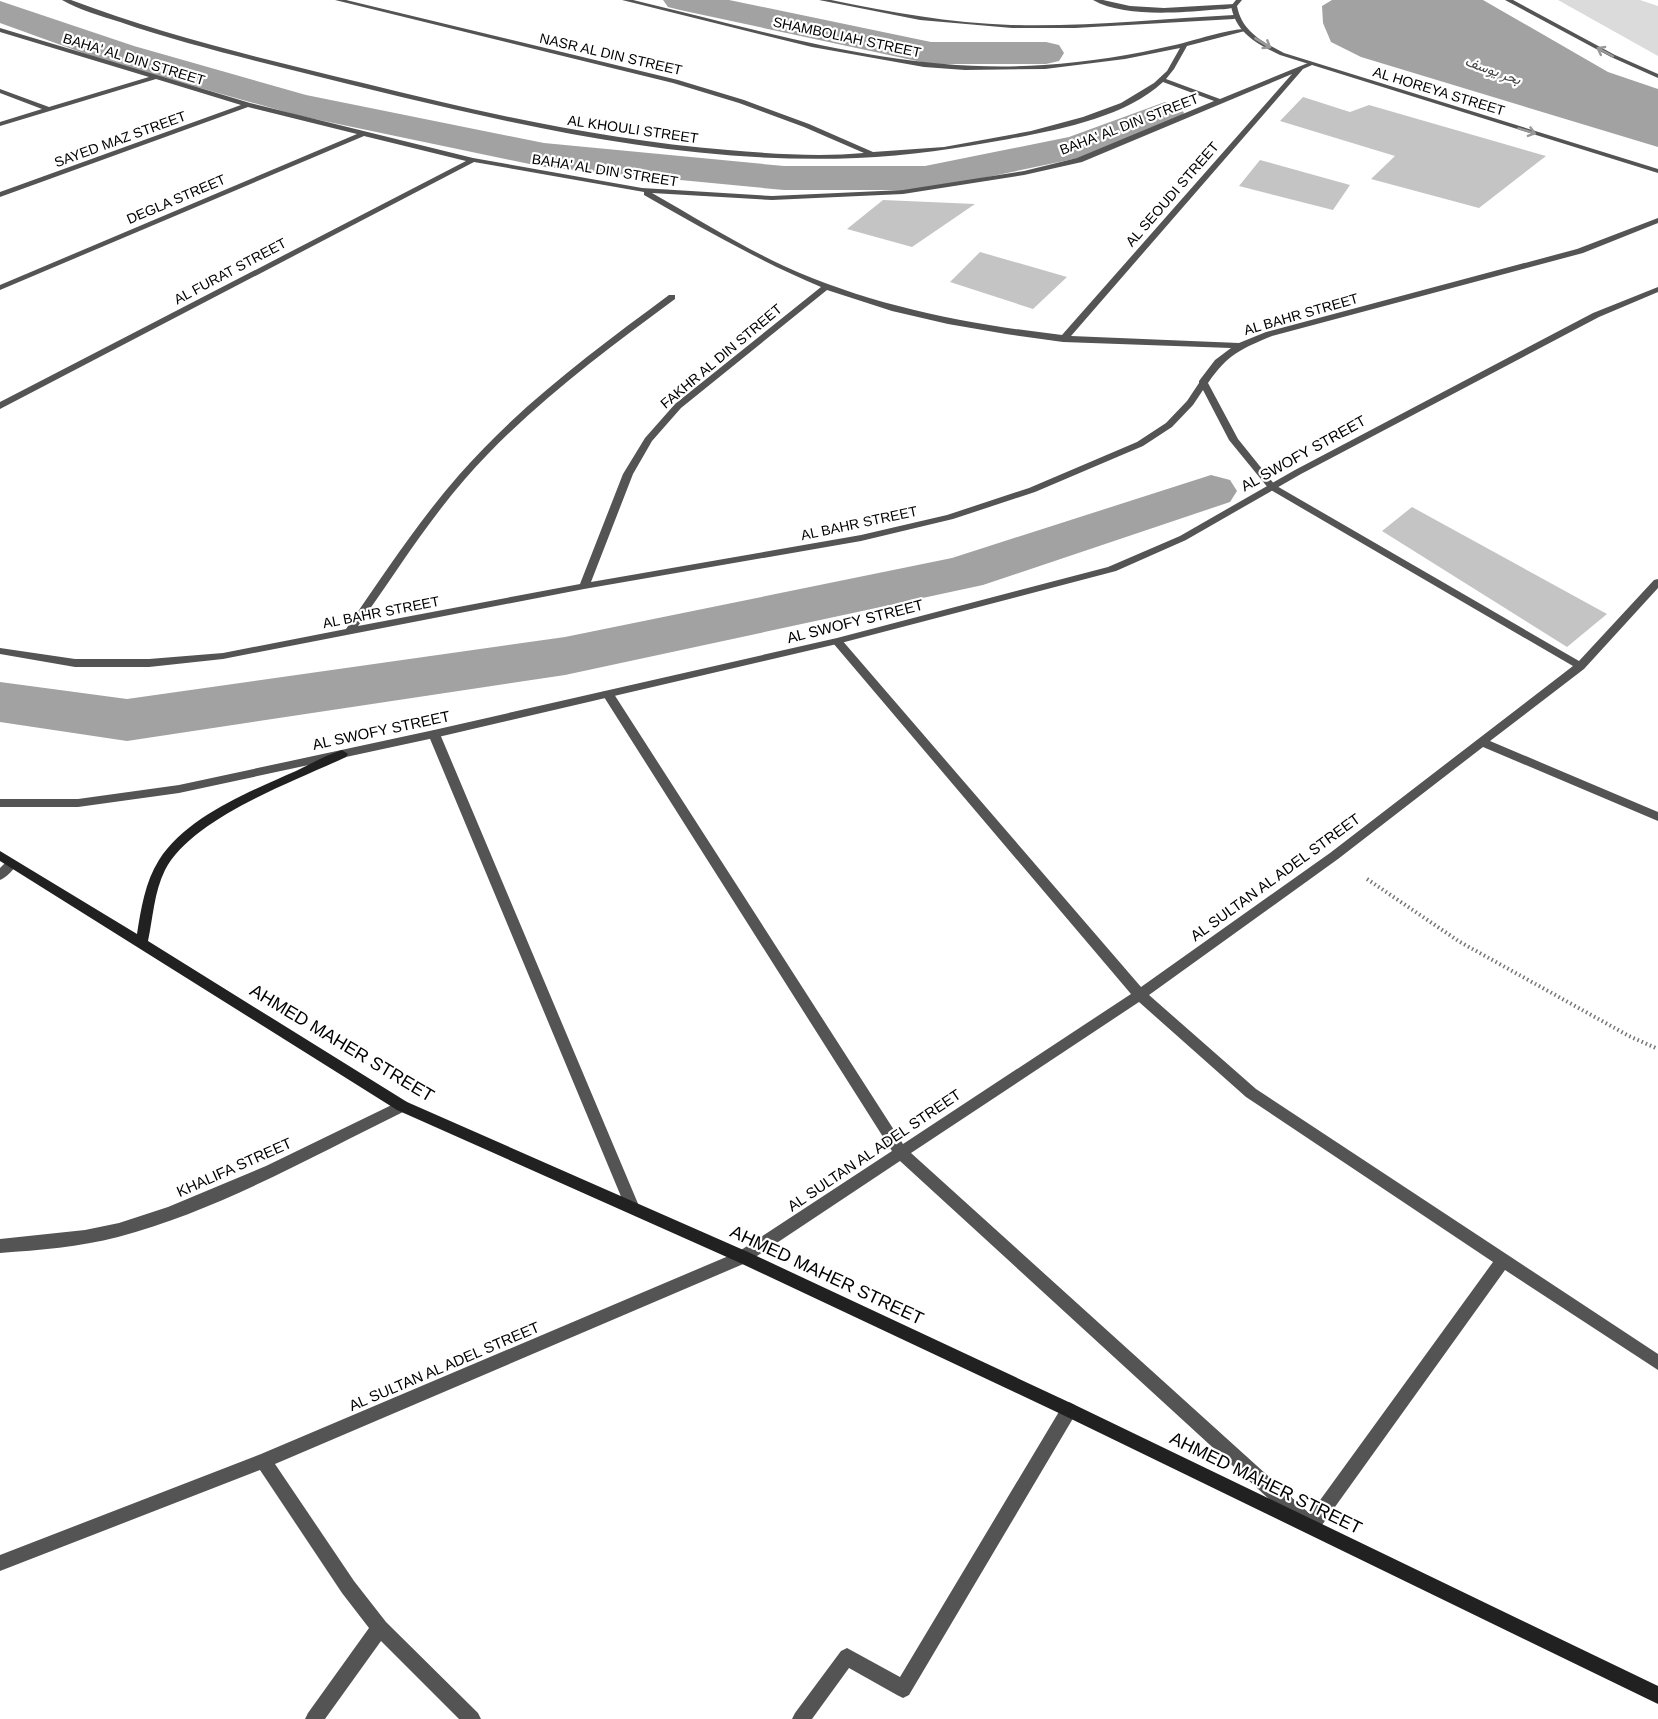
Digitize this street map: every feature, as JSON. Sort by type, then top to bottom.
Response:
[{"type":"main road","points":[[141,944],[153,889],[164,861],[186,836],[217,815],[342,754]]},
{"type":"main road","name":"AHMED MAHER STREET","points":[[6,859],[402,1106],[633,1206],[743,1257],[1069,1410],[1658,1695]]},
{"type":"street","name":"AL KHOULI STREET","points":[[65,0],[159,32],[255,59],[436,104],[589,137],[712,153],[776,156],[871,154],[957,147],[1062,126],[1110,109],[1141,94],[1171,69],[1184,46]]},
{"type":"street","name":"NASR AL DIN STREET","points":[[338,0],[711,90],[821,129],[871,154]]},
{"type":"street","name":"SHAMBOLIAH STREET","points":[[625,0],[881,59],[926,65],[1007,69],[1065,67],[1108,62],[1184,46],[1243,30]]},
{"type":"street","points":[[822,0],[918,19],[980,25],[1043,27],[1234,17],[1236,3],[1157,11],[1129,8],[1096,0]]},
{"type":"street","points":[[1508,0],[1613,56],[1658,76]]},
{"type":"street","name":"AL HOREYA STREET","points":[[1234,17],[1243,30],[1259,42],[1306,65],[1658,171]]},
{"type":"street","name":"BAHA' AL DIN STREET","points":[[0,30],[153,78],[362,134],[473,160],[642,190],[706,196],[783,198],[903,192],[965,184],[1079,160],[1306,65]]},
{"type":"street","name":"AL SEOUDI STREET","points":[[1063,339],[1306,65]]},
{"type":"street","points":[[0,124],[153,78]]},
{"type":"street","points":[[1161,79],[1219,101]]},
{"type":"street","points":[[0,91],[47,109]]},
{"type":"street","name":"SAYED MAZ STREET","points":[[0,195],[248,105]]},
{"type":"street","name":"DEGLA STREET","points":[[0,288],[362,134]]},
{"type":"street","name":"AL FURAT STREET","points":[[0,406],[473,160]]},
{"type":"street","points":[[642,190],[782,268],[880,304],[937,319],[1063,339],[1137,344],[1240,346]]},
{"type":"street","name":"AL BAHR STREET","points":[[0,651],[75,663],[149,663],[224,656],[584,586],[861,538],[950,517],[1032,490],[1140,444],[1176,418],[1190,404],[1203,381],[1218,362],[1240,346],[1269,334],[1580,251],[1658,220]]},
{"type":"street","name":"FAKHR AL DIN STREET","points":[[584,586],[628,474],[648,440],[678,406],[827,286]]},
{"type":"street","name":"AL SWOFY STREET","points":[[0,803],[78,803],[128,798],[342,754],[837,641],[1112,569],[1183,538],[1272,487],[1596,315],[1658,289]]},
{"type":"street","points":[[349,632],[434,512],[479,458],[528,409],[672,297]]},
{"type":"street","points":[[1203,381],[1234,440],[1272,487],[1580,666]]},
{"type":"street","name":"AL SULTAN AL ADEL STREET","points":[[0,1563],[262,1461],[743,1257],[1140,995],[1334,856],[1580,666],[1658,582]]},
{"type":"street","points":[[837,641],[1140,995],[1251,1093],[1658,1363]]},
{"type":"street","points":[[608,694],[900,1152],[1311,1526],[1503,1260]]},
{"type":"street","points":[[434,734],[633,1206]]},
{"type":"street","points":[[1482,742],[1658,817]]},
{"type":"street","points":[[0,875],[6,859]]},
{"type":"street","name":"KHALIFA STREET","points":[[0,1245],[47,1243],[133,1226],[216,1196],[402,1106]]},
{"type":"street","points":[[801,1719],[847,1657],[903,1689],[1069,1410]]},
{"type":"street","points":[[262,1461],[348,1587],[380,1628],[472,1719]]},
{"type":"street","points":[[315,1719],[380,1628]]},
{"type":"path","points":[[1334,856],[1460,942],[1629,1036],[1658,1049]]},
{"type":"shaded area","points":[[1558,0],[1640,0],[1658,6],[1658,56]]},
{"type":"water","name":"بحر يوسف","points":[[1332,0],[1483,0],[1608,72],[1658,89],[1658,147],[1361,57],[1331,42],[1323,23],[1322,6]]},
{"type":"building","points":[[1303,97],[1350,112],[1369,105],[1546,156],[1479,208],[1371,179],[1395,156],[1280,121]]},
{"type":"building","points":[[1260,160],[1350,185],[1333,210],[1239,186]]},
{"type":"building","points":[[883,200],[975,204],[912,247],[847,229]]},
{"type":"building","points":[[980,252],[1067,277],[1033,309],[950,282]]},
{"type":"building","points":[[1412,507],[1607,614],[1567,647],[1382,531]]},
{"type":"waterway","points":[[680,0],[931,53],[1046,53]]},
{"type":"waterway","points":[[0,11],[121,54],[300,105],[544,155],[784,178],[925,178],[1079,147],[1165,113]]},
{"type":"waterway","points":[[0,702],[127,720],[565,656],[963,573],[1211,491]]}]
